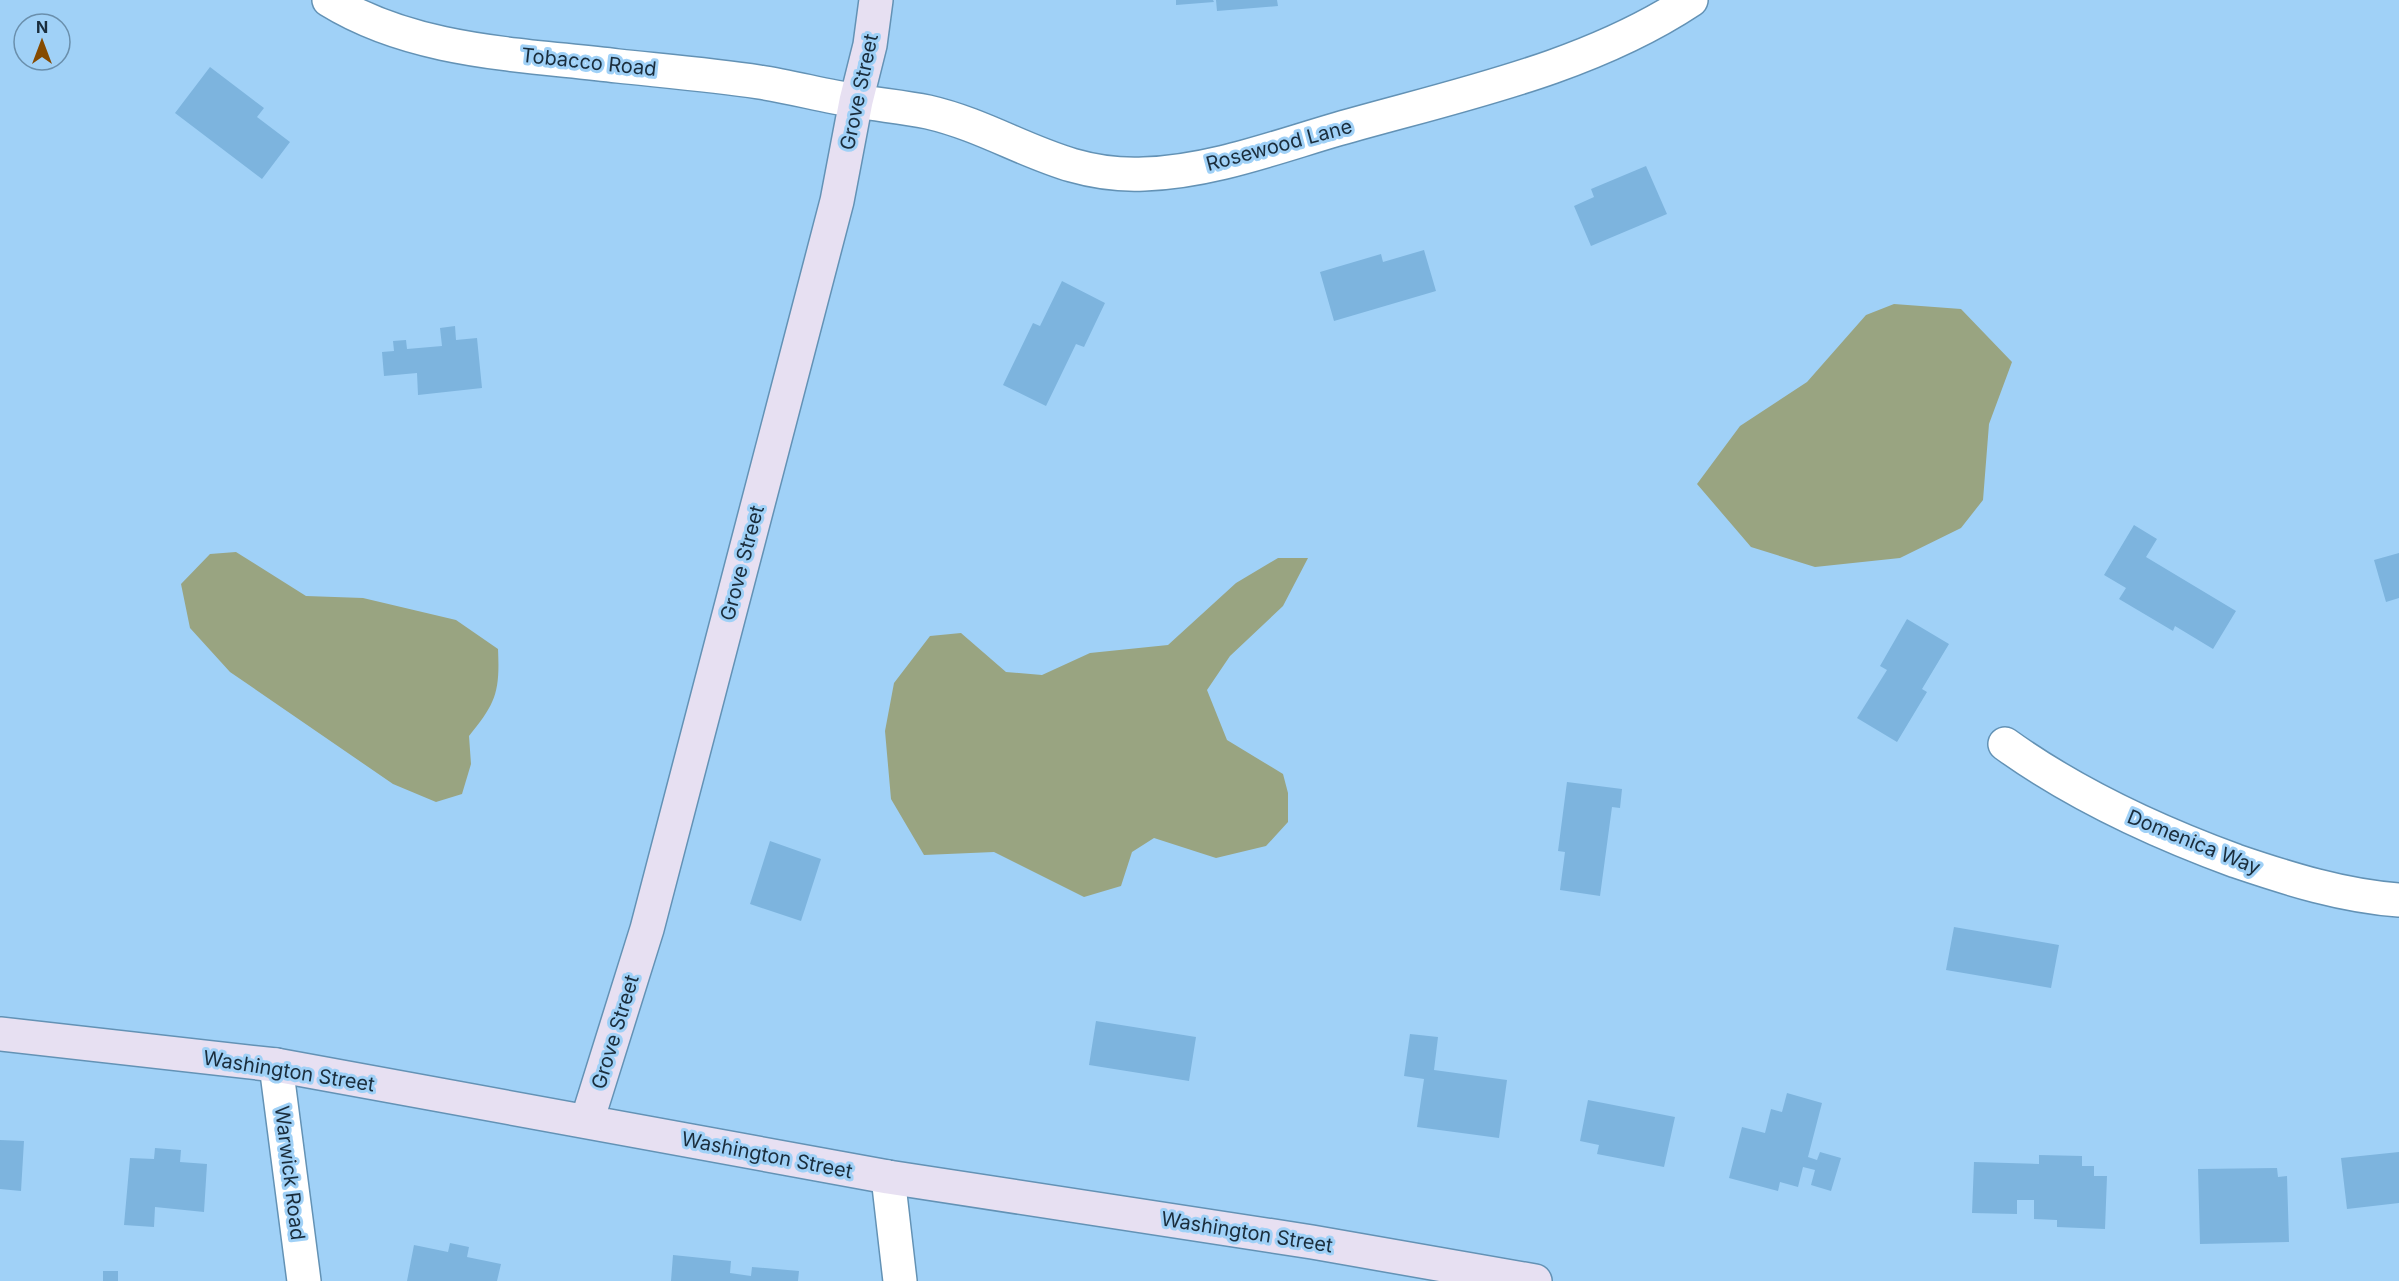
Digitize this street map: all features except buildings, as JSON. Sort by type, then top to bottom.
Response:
[{"type":"main road","name":"Grove Street","points":[[587,1122],[647,929],[837,201],[856,101],[870,45],[876,0]]},
{"type":"main road","name":"Washington Street","points":[[0,1034],[276,1065],[888,1178],[1312,1242],[1534,1281]]},
{"type":"street","name":"Tobacco Road","points":[[329,0],[360,17],[412,37],[462,48],[760,82],[856,101]]},
{"type":"street","name":"Rosewood Lane","points":[[856,101],[928,112],[979,128],[1026,150],[1071,166],[1111,174],[1148,174],[1223,161],[1511,80],[1571,59],[1629,34],[1691,0]]},
{"type":"street","name":"Domenica Way","points":[[2005,744],[2077,792],[2156,830],[2209,851],[2312,884],[2365,897],[2399,900]]},
{"type":"street","name":"Warwick Road","points":[[276,1065],[304,1281]]},
{"type":"street","points":[[888,1178],[900,1281]]},
{"type":"green space","points":[[1894,304],[1961,309],[2012,362],[1989,424],[1983,500],[1961,528],[1900,558],[1815,567],[1751,547],[1697,484],[1740,426],[1807,382],[1866,315]]},
{"type":"green space","points":[[236,552],[306,596],[363,598],[456,620],[498,649],[497,687],[491,705],[469,736],[471,764],[462,794],[436,802],[393,784],[230,672],[190,628],[181,584],[210,554]]},
{"type":"green space","points":[[1278,558],[1308,558],[1283,606],[1230,656],[1207,690],[1227,740],[1283,774],[1288,793],[1288,822],[1266,846],[1216,858],[1154,838],[1132,852],[1121,886],[1084,897],[994,852],[924,855],[891,799],[885,731],[894,683],[930,636],[961,633],[1006,672],[1042,675],[1090,653],[1168,645],[1236,583]]}]
